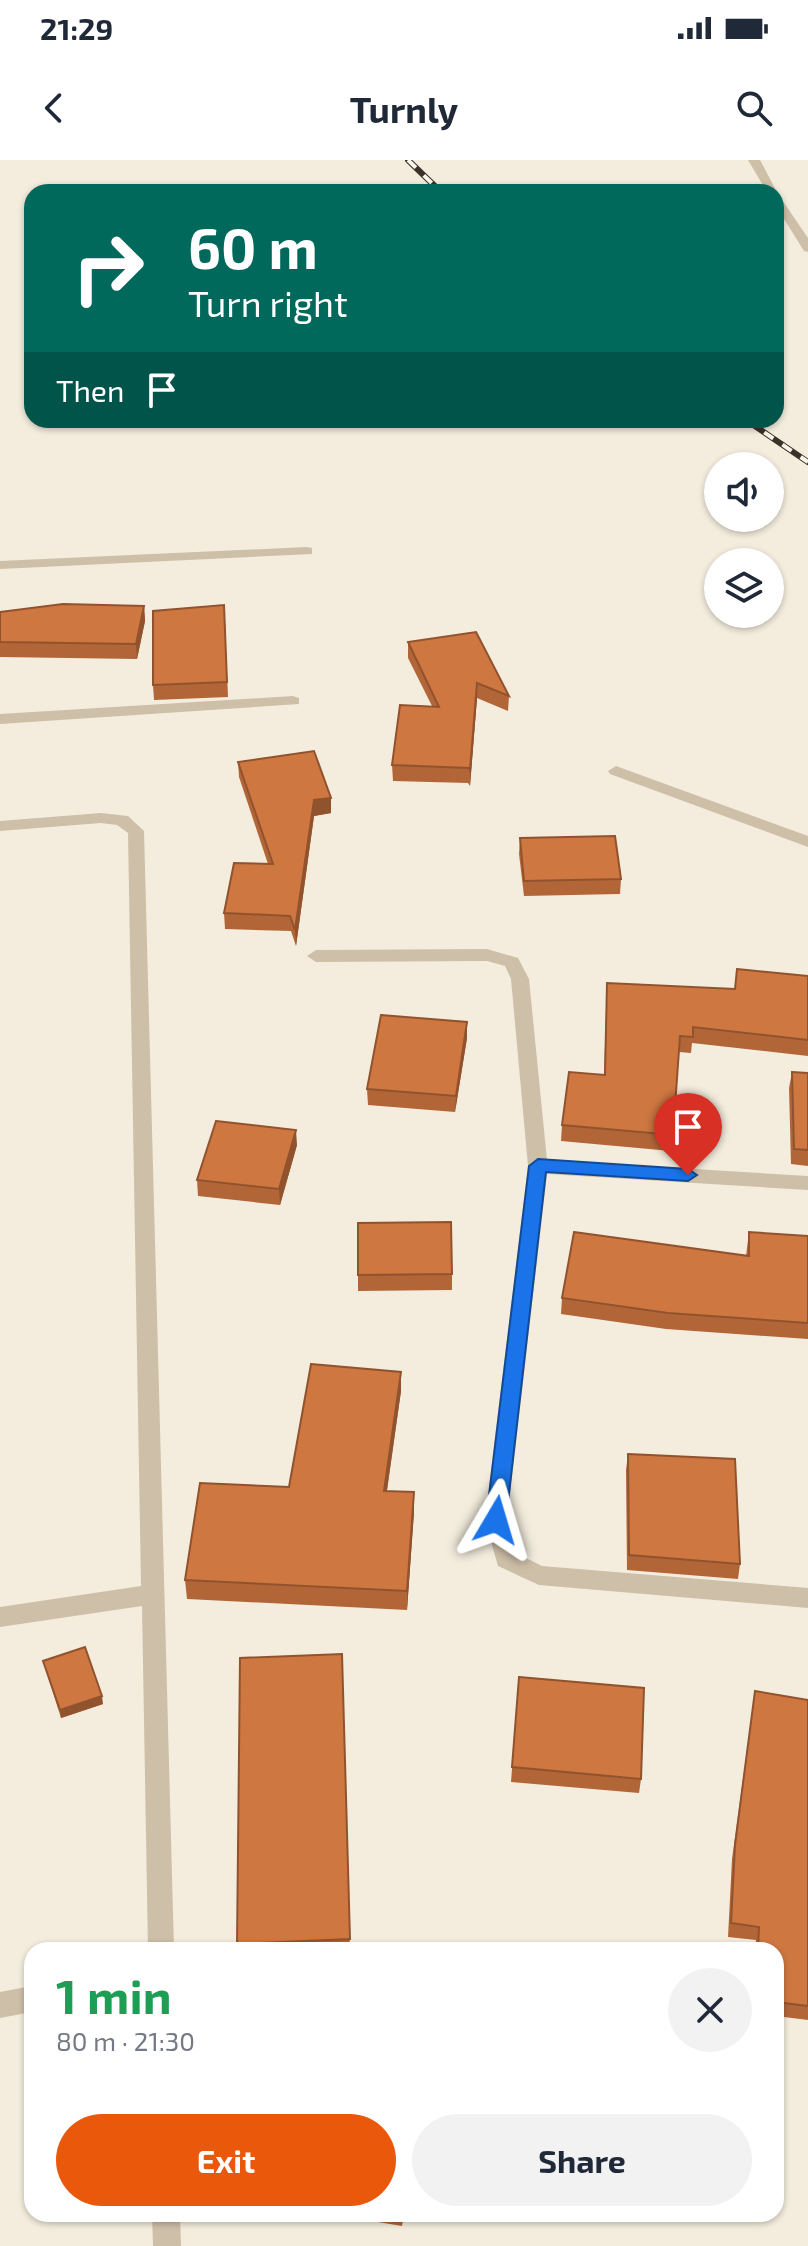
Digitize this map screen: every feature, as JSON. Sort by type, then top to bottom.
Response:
[{"type":"street","points":[[754,160],[769,184]]},
{"type":"street","points":[[784,209],[808,248]]},
{"type":"street","points":[[0,565],[307,551]]},
{"type":"street","points":[[0,719],[293,701]]},
{"type":"street","points":[[616,771],[808,842]]},
{"type":"street","points":[[0,826],[101,818],[122,820],[136,831],[161,1942]]},
{"type":"street","points":[[316,956],[487,955],[512,962],[520,979],[538,1166],[496,1520],[506,1559],[539,1575],[808,1598]]},
{"type":"street","points":[[538,1166],[808,1183]]},
{"type":"street","points":[[0,1617],[154,1594]]},
{"type":"street","points":[[0,2005],[24,2000]]},
{"type":"street","points":[[166,2222],[167,2246]]},
{"type":"building","points":[[63,604],[144,606],[136,644],[0,642],[0,612]]},
{"type":"building","points":[[224,605],[227,682],[153,685],[153,611]]},
{"type":"building","points":[[476,632],[509,696],[477,683],[470,770],[392,765],[400,705],[439,707],[408,642]]},
{"type":"building","points":[[314,751],[331,798],[314,800],[295,930],[290,916],[224,913],[234,863],[273,864],[238,762]]},
{"type":"building","points":[[615,836],[621,879],[524,881],[520,838]]},
{"type":"building","points":[[737,969],[808,976],[808,1040],[693,1027],[693,1037],[680,1036],[673,1135],[562,1125],[569,1072],[605,1075],[607,983],[735,989]]},
{"type":"building","points":[[381,1015],[467,1022],[456,1096],[367,1089]]},
{"type":"building","points":[[792,1072],[808,1073],[808,1150],[794,1149]]},
{"type":"building","points":[[216,1121],[296,1130],[279,1189],[197,1180]]},
{"type":"building","points":[[451,1222],[452,1274],[358,1275],[358,1223]]},
{"type":"building","points":[[574,1232],[749,1256],[749,1232],[808,1236],[808,1323],[668,1313],[562,1298]]},
{"type":"building","points":[[311,1364],[401,1372],[384,1491],[414,1492],[407,1591],[185,1580],[200,1483],[289,1487]]},
{"type":"building","points":[[628,1454],[735,1459],[740,1564],[629,1555]]},
{"type":"building","points":[[85,1647],[102,1696],[60,1710],[43,1661]]},
{"type":"building","points":[[342,1654],[350,1939],[237,1942],[240,1658]]},
{"type":"building","points":[[519,1677],[644,1688],[641,1779],[512,1767]]},
{"type":"building","points":[[755,1691],[808,1700],[808,2006],[784,2003],[784,1942],[758,1942],[759,1927],[731,1923],[735,1845]]},
{"type":"railway","points":[[408,160],[433,184]]},
{"type":"railway","points":[[758,428],[808,462]]},
{"type":"route","points":[[496,1520],[538,1166],[688,1175]]}]
